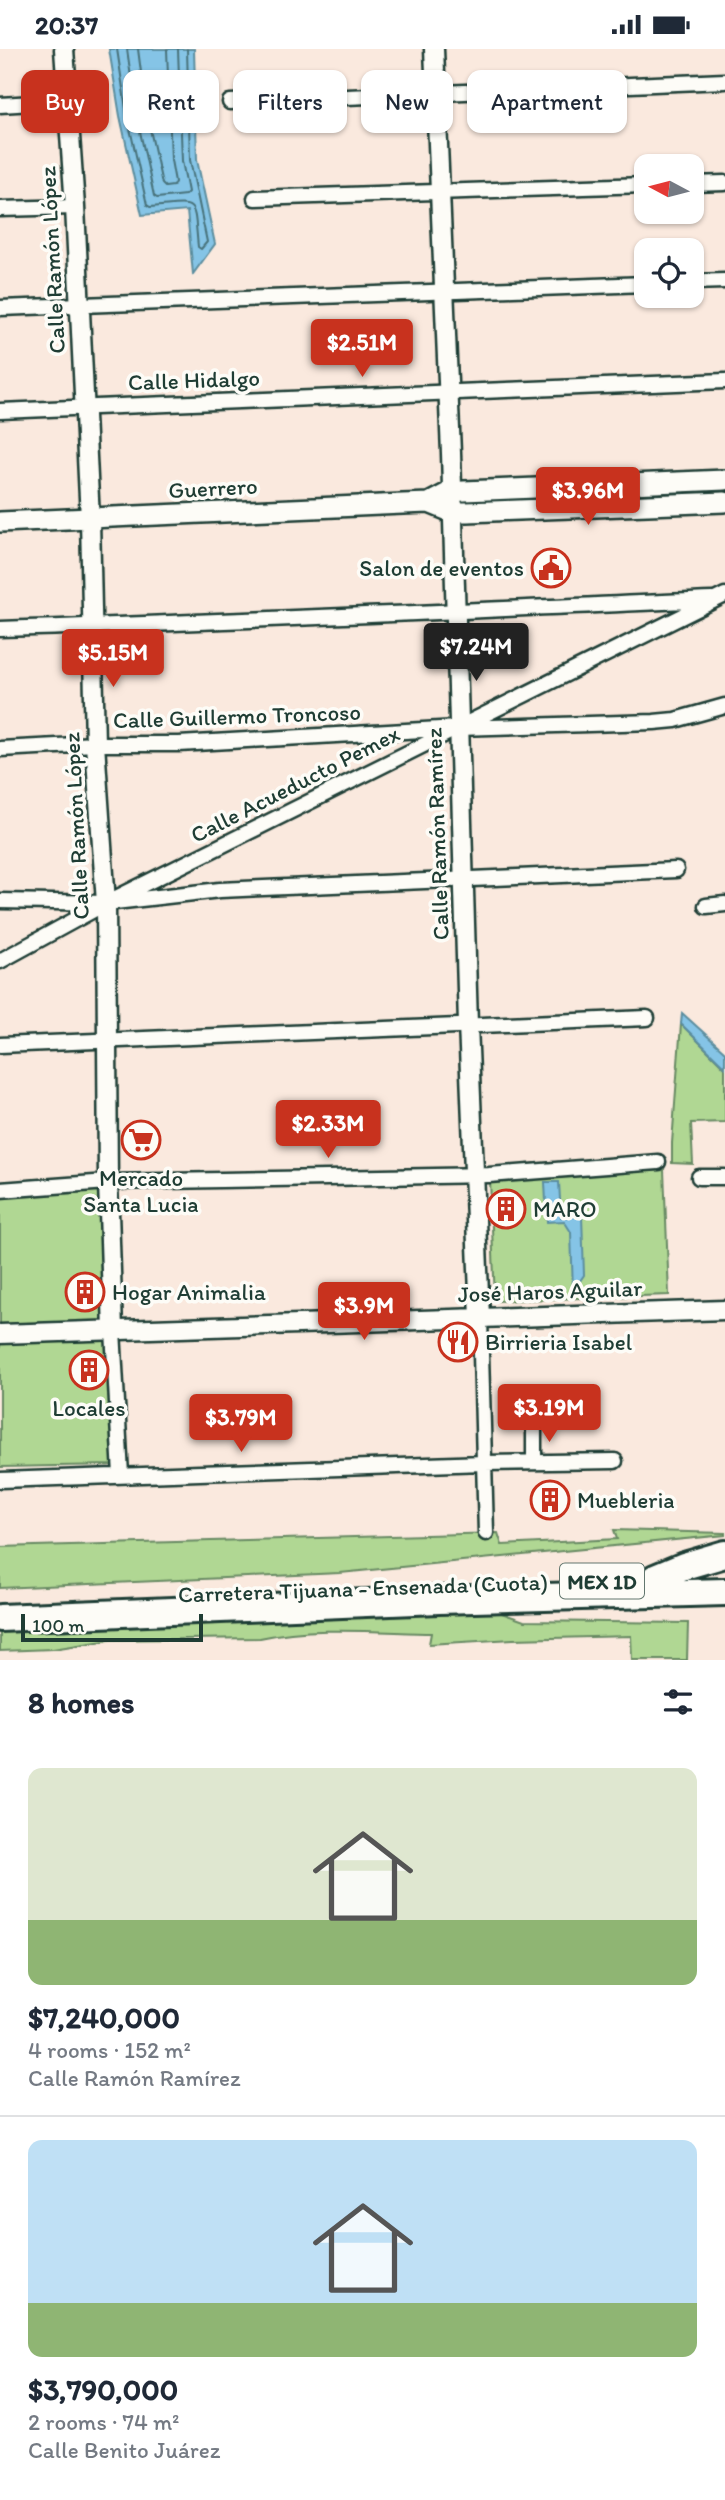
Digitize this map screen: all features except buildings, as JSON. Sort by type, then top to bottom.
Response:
[{"type":"highway","points":[[655,1578],[725,1554]]},
{"type":"highway","name":"Carretera Tijuana - Ensenada (Cuota)","points":[[0,1602],[725,1576]]},
{"type":"highway","name":"Carretera Tijuana - Ensenada (Cuota)","points":[[0,1618],[439,1600],[725,1592]]},
{"type":"highway","points":[[618,1596],[660,1606],[725,1611]]},
{"type":"main road","points":[[451,502],[725,480]]},
{"type":"main road","points":[[451,502],[725,502]]},
{"type":"main road","name":"Guerrero","points":[[0,522],[451,502]]},
{"type":"street","name":"Calle Ramón López","points":[[64,49],[65,70]]},
{"type":"street","name":"Calle Ramón Ramírez","points":[[434,49],[434,70]]},
{"type":"street","points":[[453,92],[725,81]]},
{"type":"street","points":[[230,102],[361,96]]},
{"type":"street","points":[[0,106],[21,104]]},
{"type":"street","name":"Calle Ramón López","points":[[69,133],[90,519],[95,744],[106,904],[108,1182],[121,1475]]},
{"type":"street","name":"Calle Ramón Ramírez","points":[[437,133],[456,610],[457,728],[486,1533]]},
{"type":"street","points":[[704,184],[725,183]]},
{"type":"street","points":[[255,198],[634,185]]},
{"type":"street","points":[[0,209],[75,207]]},
{"type":"street","points":[[704,282],[725,281]]},
{"type":"street","points":[[0,308],[634,284]]},
{"type":"street","name":"Calle Hidalgo","points":[[0,411],[725,381]]},
{"type":"street","points":[[0,629],[225,622],[722,598]]},
{"type":"street","name":"Calle Acueducto Pemex","points":[[0,961],[106,904],[722,598]]},
{"type":"street","name":"Calle Guillermo Troncoso","points":[[0,749],[95,744],[179,744],[457,728],[654,722],[675,720],[725,706]]},
{"type":"street","points":[[0,901],[106,904],[220,890],[676,870]]},
{"type":"street","points":[[706,906],[725,904]]},
{"type":"street","points":[[0,1045],[647,1018]]},
{"type":"street","points":[[0,1190],[108,1182],[475,1175],[658,1162]]},
{"type":"street","points":[[699,1177],[725,1177]]},
{"type":"street","name":"José Haros Aguilar","points":[[0,1334],[725,1310]]},
{"type":"street","points":[[534,1396],[534,1462]]},
{"type":"street","points":[[0,1480],[615,1461]]},
{"type":"green space","points":[[681,1024],[725,1068],[725,1122],[691,1123],[693,1164],[672,1163]]},
{"type":"green space","points":[[664,1170],[669,1295],[495,1301],[490,1179]]},
{"type":"green space","points":[[104,1188],[114,1465],[0,1467],[0,1193]]},
{"type":"green space","points":[[614,1530],[725,1535],[340,1573],[0,1588],[0,1547],[498,1533],[502,1545],[617,1539]]},
{"type":"green space","points":[[405,1609],[418,1614],[496,1611],[524,1621],[688,1623],[687,1660],[632,1660],[631,1636],[429,1644],[431,1633],[346,1631],[302,1632],[260,1638],[110,1640],[53,1649],[0,1651],[0,1624]]},
{"type":"water","points":[[109,49],[194,49],[195,70],[123,70],[123,130]]},
{"type":"water","points":[[124,133],[196,133],[197,160],[215,244],[193,274],[187,211],[142,215]]},
{"type":"water","points":[[682,1013],[725,1052],[725,1067],[681,1024]]},
{"type":"water","points":[[545,1182],[559,1182],[561,1217],[582,1216],[584,1275],[573,1291],[571,1232],[564,1221],[547,1222]]},
{"type":"place","name":"Salon de eventos","points":[[551,568]]},
{"type":"place","name":"Mercado Santa Lucia","points":[[141,1140]]},
{"type":"place","name":"MARO","points":[[506,1209]]},
{"type":"place","name":"Hogar Animalia","points":[[85,1292]]},
{"type":"place","name":"Birrieria Isabel","points":[[458,1342]]},
{"type":"place","name":"Locales","points":[[89,1370]]},
{"type":"place","name":"Muebleria","points":[[550,1500]]}]
